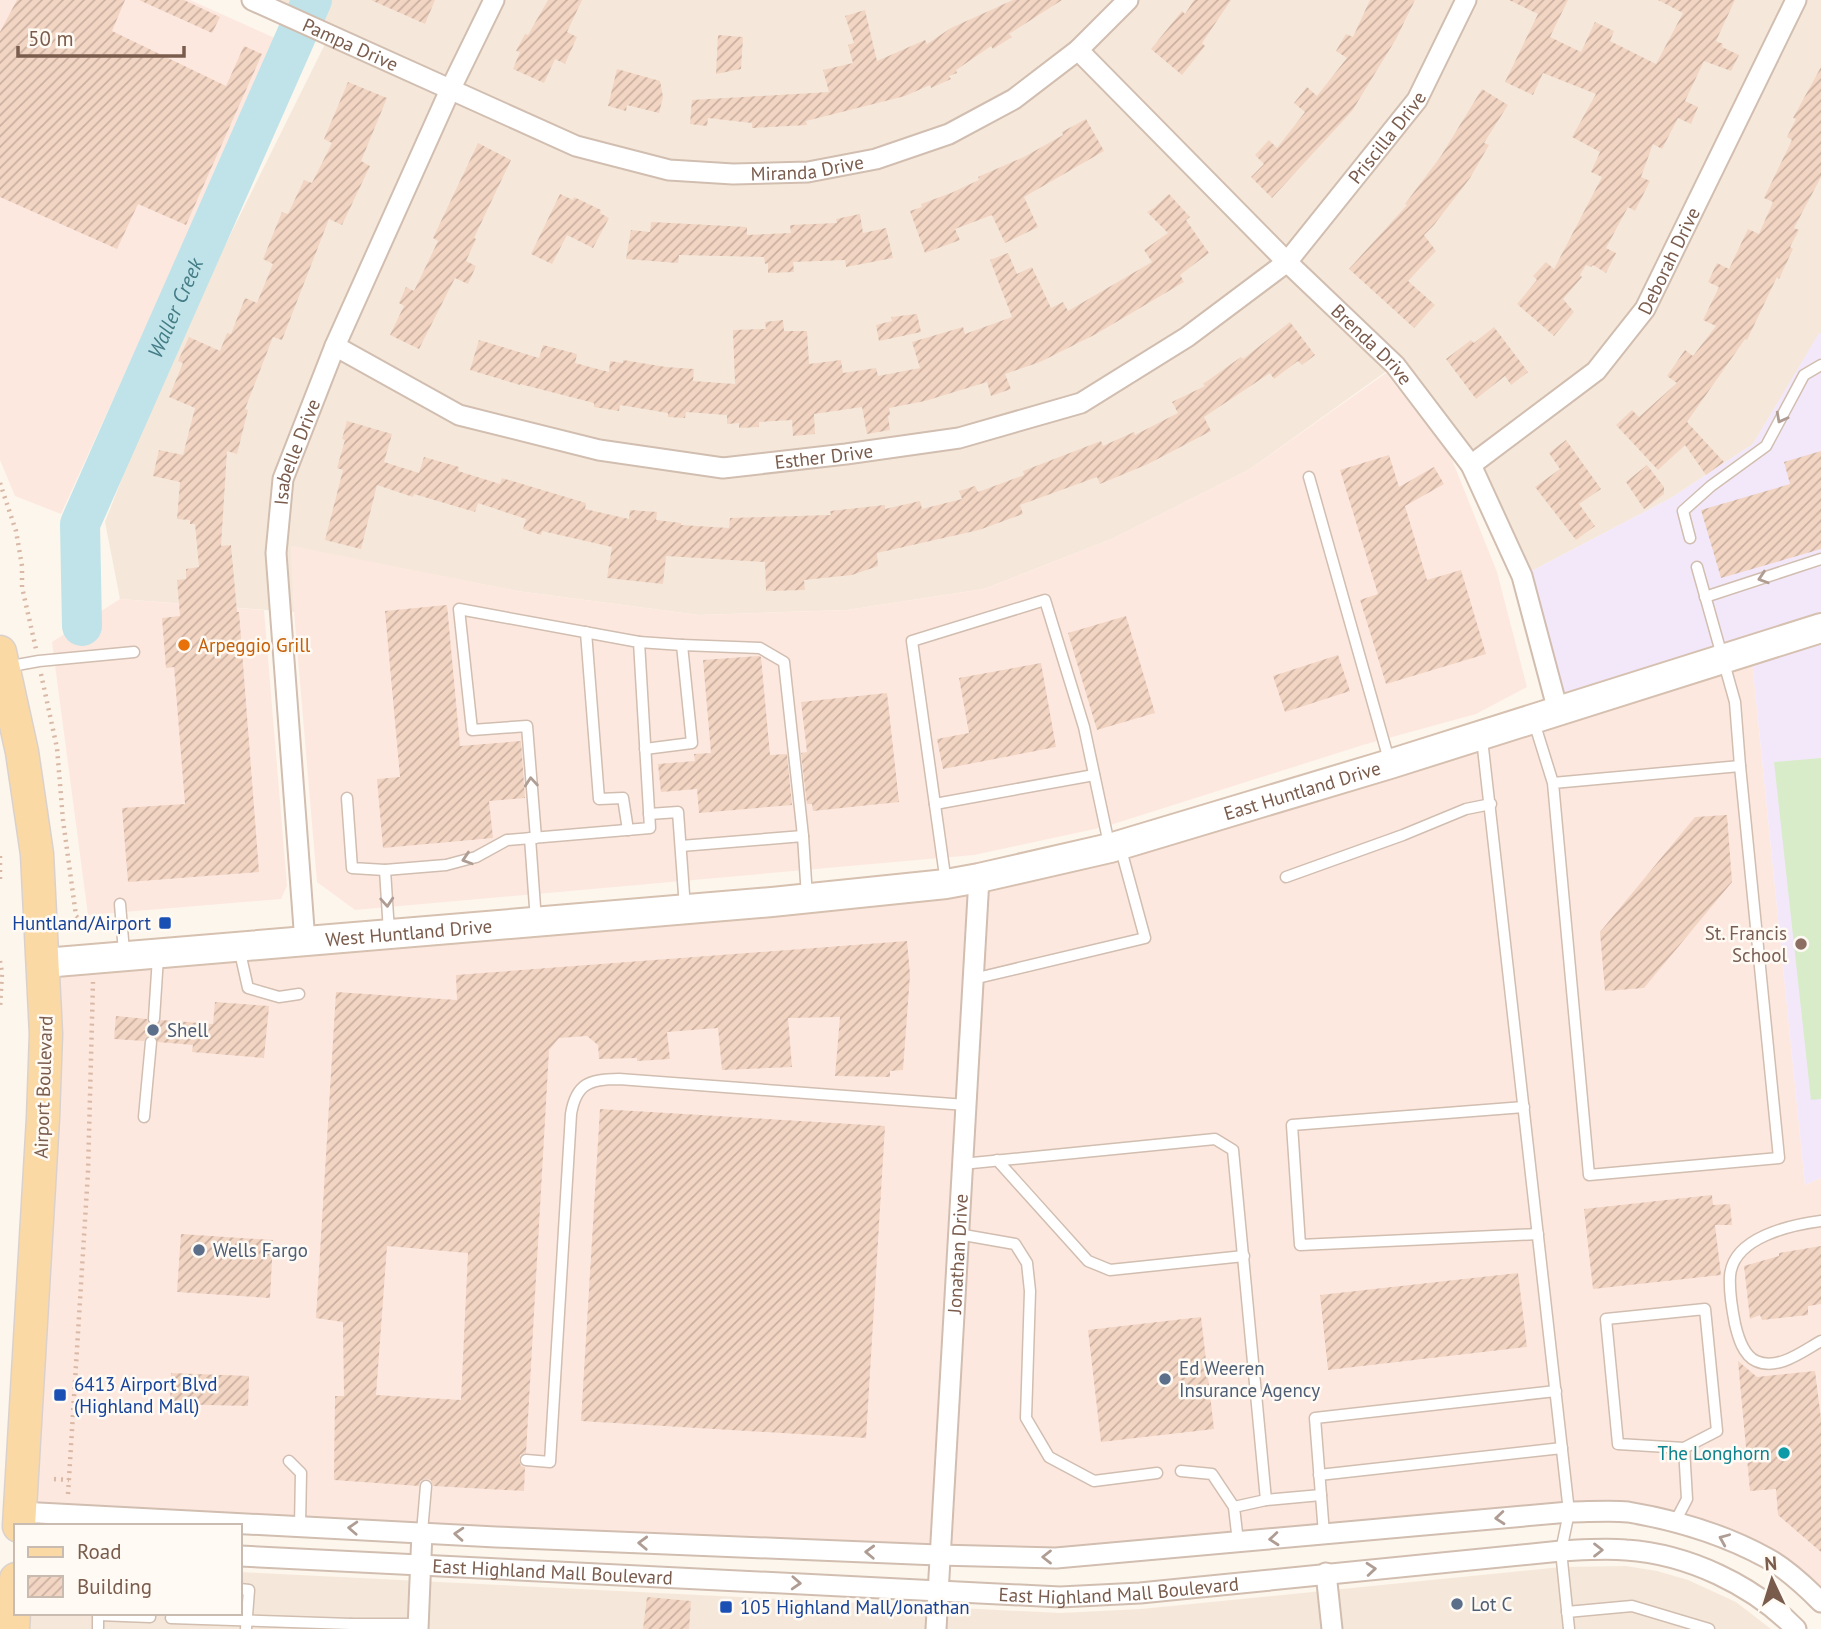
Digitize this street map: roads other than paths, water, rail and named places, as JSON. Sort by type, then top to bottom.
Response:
[{"type":"main road","name":"Airport Boulevard","points":[[2,660],[22,752],[37,854],[46,1034],[20,1519]]},
{"type":"street","name":"Pampa Drive","points":[[252,0],[450,90]]},
{"type":"street","name":"Isabelle Drive","points":[[305,942],[276,544],[284,479],[335,346],[450,90],[494,0]]},
{"type":"street","name":"Miranda Drive","points":[[450,90],[576,146],[669,170],[733,174],[808,172],[876,159],[949,134],[1014,99],[1078,50],[1128,0]]},
{"type":"street","name":"Priscilla Drive","points":[[1287,262],[1417,100],[1466,0]]},
{"type":"street","name":"Deborah Drive","points":[[1471,466],[1596,371],[1645,309],[1796,0]]},
{"type":"street","name":"Brenda Drive","points":[[1078,50],[1287,262],[1395,365],[1471,466],[1522,576],[1546,715]]},
{"type":"street","name":"Esther Drive","points":[[335,346],[459,415],[598,450],[723,468],[959,438],[1081,403],[1187,337],[1287,262]]},
{"type":"street","name":"East Huntland Drive","points":[[772,902],[946,884],[1115,847],[1390,764],[1821,628]]},
{"type":"street","name":"Jonathan Drive","points":[[936,1629],[938,1555],[979,878]]},
{"type":"street","name":"West Huntland Drive","points":[[44,963],[772,902]]},
{"type":"street","name":"East Highland Mall Boulevard","points":[[242,1525],[1056,1558],[1569,1512],[1626,1512],[1675,1522],[1715,1535],[1767,1558],[1806,1587],[1821,1602]]},
{"type":"street","name":"East Highland Mall Boulevard","points":[[20,1519],[220,1524]]},
{"type":"street","points":[[418,1627],[422,1532]]},
{"type":"street","name":"East Highland Mall Boulevard","points":[[242,1556],[1060,1597],[1140,1593],[1561,1550],[1628,1550],[1660,1555],[1720,1575],[1745,1588],[1796,1629]]},
{"type":"street","points":[[1326,1573],[1332,1629]]},
{"type":"lane","points":[[1690,538],[1683,511],[1711,486],[1766,446],[1804,375],[1821,365]]},
{"type":"lane","points":[[1309,477],[1390,764]]},
{"type":"lane","points":[[1705,597],[1821,559]]},
{"type":"lane","points":[[1546,715],[1589,1175],[1779,1158],[1735,702],[1697,567]]},
{"type":"lane","points":[[946,884],[912,641],[1045,600],[1084,727],[1094,775],[1115,847],[1145,938],[973,979]]},
{"type":"lane","points":[[536,922],[527,726],[472,730],[458,610],[639,642],[760,648],[784,662],[805,854],[807,897]]},
{"type":"lane","points":[[586,632],[599,799],[623,798],[628,830]]},
{"type":"lane","points":[[346,798],[352,868],[385,870],[446,865],[475,857],[507,840],[650,828],[639,642]]},
{"type":"lane","points":[[645,749],[692,743],[682,645]]},
{"type":"lane","points":[[2,660],[39,661],[134,652]]},
{"type":"lane","points":[[1481,735],[1491,804],[1569,1512],[1561,1550],[1569,1629]]},
{"type":"lane","points":[[1553,783],[1740,766]]},
{"type":"lane","points":[[935,804],[1094,775]]},
{"type":"lane","points":[[1286,877],[1466,809],[1491,804]]},
{"type":"lane","points":[[649,814],[678,812],[685,909]]},
{"type":"lane","points":[[681,846],[803,836]]},
{"type":"lane","points":[[385,870],[390,935]]},
{"type":"lane","points":[[120,904],[124,957]]},
{"type":"lane","points":[[239,947],[248,988],[279,997],[299,994]]},
{"type":"lane","points":[[154,1019],[158,954]]},
{"type":"lane","points":[[144,1117],[152,1042]]},
{"type":"lane","points":[[526,1461],[550,1462],[570,1114],[573,1099],[579,1090],[588,1083],[601,1079],[619,1079],[966,1105]]},
{"type":"lane","points":[[1524,1107],[1292,1125],[1300,1245],[1538,1234]]},
{"type":"lane","points":[[962,1164],[1215,1139],[1233,1150],[1266,1500]]},
{"type":"lane","points":[[997,1160],[1088,1261],[1110,1270],[1244,1256]]},
{"type":"lane","points":[[1821,1221],[1772,1232],[1752,1243],[1738,1258],[1730,1273],[1732,1310],[1738,1338],[1747,1353],[1757,1362],[1773,1363],[1791,1358],[1821,1341]]},
{"type":"lane","points":[[958,1234],[1015,1244],[1027,1263],[1030,1291],[1026,1418],[1049,1457],[1094,1481],[1157,1473]]},
{"type":"lane","points":[[1705,1309],[1717,1431],[1684,1448],[1618,1444],[1606,1319],[1705,1309]]},
{"type":"lane","points":[[1324,1534],[1315,1418],[1556,1391]]},
{"type":"lane","points":[[1319,1475],[1562,1448]]},
{"type":"lane","points":[[1675,1522],[1687,1499],[1684,1448]]},
{"type":"lane","points":[[289,1461],[301,1473],[300,1526]]},
{"type":"lane","points":[[1181,1471],[1212,1474],[1234,1507],[1238,1542]]},
{"type":"lane","points":[[422,1532],[426,1486]]},
{"type":"lane","points":[[1234,1507],[1266,1500],[1321,1495]]},
{"type":"lane","points":[[242,1589],[248,1590],[247,1624]]},
{"type":"lane","points":[[1567,1612],[1632,1606],[1709,1629]]},
{"type":"lane","points":[[115,1615],[150,1617]]},
{"type":"lane","points":[[171,1618],[247,1624],[418,1627]]},
{"type":"waterway","name":"Waller Creek","points":[[82,626],[80,524],[312,0]]},
{"type":"place","name":"Arpeggio Grill","points":[[184,645]]},
{"type":"place","name":"Huntland/Airport","points":[[165,923]]},
{"type":"place","name":"St. Francis School","points":[[1801,944]]},
{"type":"place","name":"Shell","points":[[153,1030]]},
{"type":"place","name":"Wells Fargo","points":[[199,1250]]},
{"type":"place","name":"Ed Weeren Insurance Agency","points":[[1165,1379]]},
{"type":"place","name":"6413 Airport Blvd (Highland Mall)","points":[[60,1395]]},
{"type":"place","name":"The Longhorn","points":[[1784,1453]]},
{"type":"place","name":"Lot C","points":[[1457,1604]]},
{"type":"place","name":"105 Highland Mall/Jonathan","points":[[726,1607]]}]
